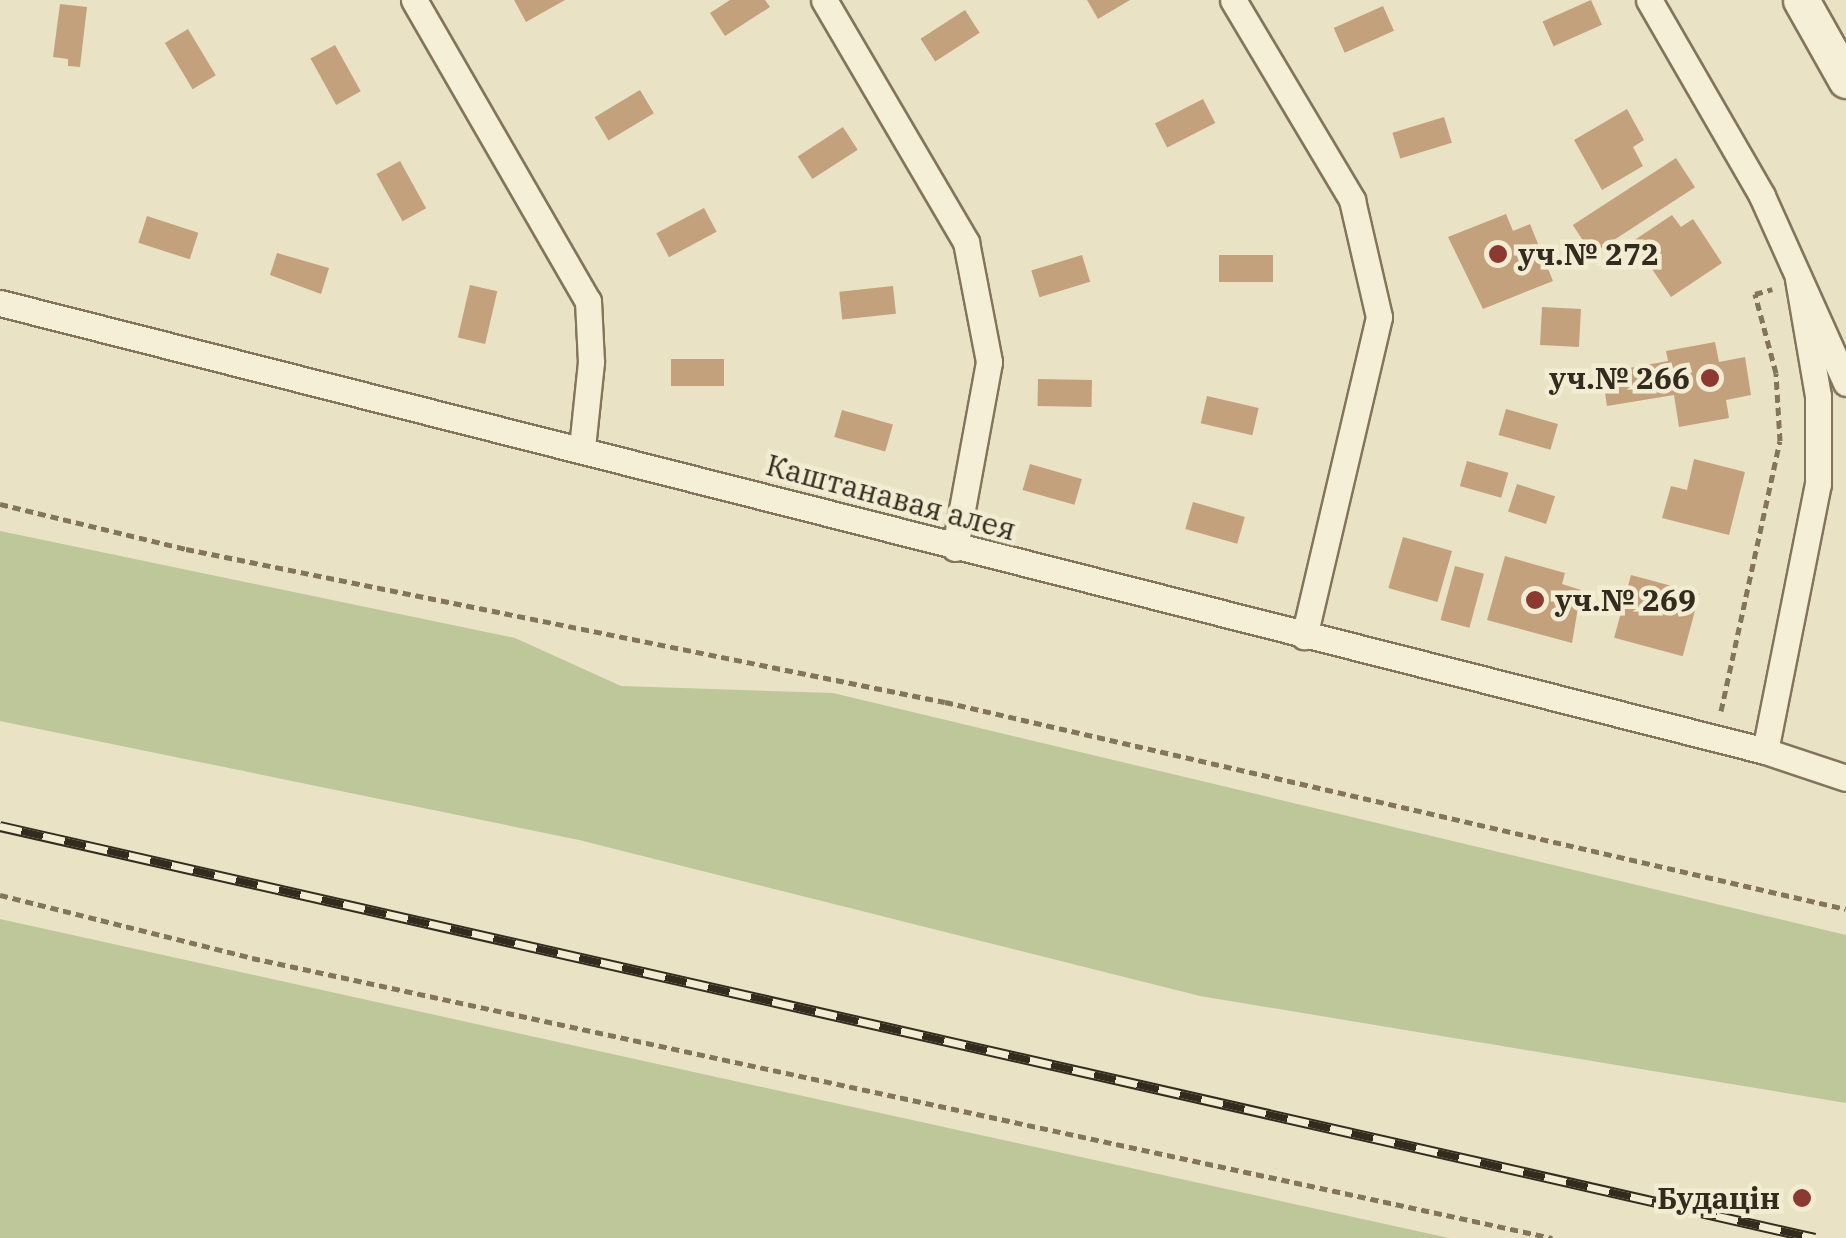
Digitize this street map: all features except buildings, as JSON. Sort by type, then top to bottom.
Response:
[{"type":"street","points":[[414,0],[588,301],[590,362],[582,448]]},
{"type":"street","points":[[824,0],[966,242],[989,362],[955,548]]},
{"type":"street","points":[[1233,0],[1352,200],[1380,317],[1304,636]]},
{"type":"street","points":[[1649,0],[1762,196],[1818,396],[1818,484],[1765,752]]},
{"type":"street","points":[[1800,0],[1846,80]]},
{"type":"street","points":[[1789,283],[1846,383]]},
{"type":"street","name":"Каштанавая алея","points":[[0,303],[1715,739],[1846,778]]},
{"type":"path","points":[[1715,739],[1780,441],[1776,373],[1755,294],[1789,283]]},
{"type":"path","points":[[0,504],[186,549],[965,707],[1846,909]]},
{"type":"path","points":[[0,895],[252,958],[1552,1238]]},
{"type":"green space","points":[[0,531],[515,638],[621,686],[833,693],[1846,935],[1846,1103],[1200,996],[579,840],[0,721]]},
{"type":"green space","points":[[0,919],[771,1089],[1449,1238],[0,1238]]},
{"type":"railway","points":[[0,826],[1815,1238]]},
{"type":"place","name":"уч.№ 272","points":[[1498,254]]},
{"type":"place","name":"уч.№ 266","points":[[1710,378]]},
{"type":"place","name":"уч.№ 269","points":[[1535,600]]},
{"type":"place","name":"Будацін","points":[[1802,1198]]}]
